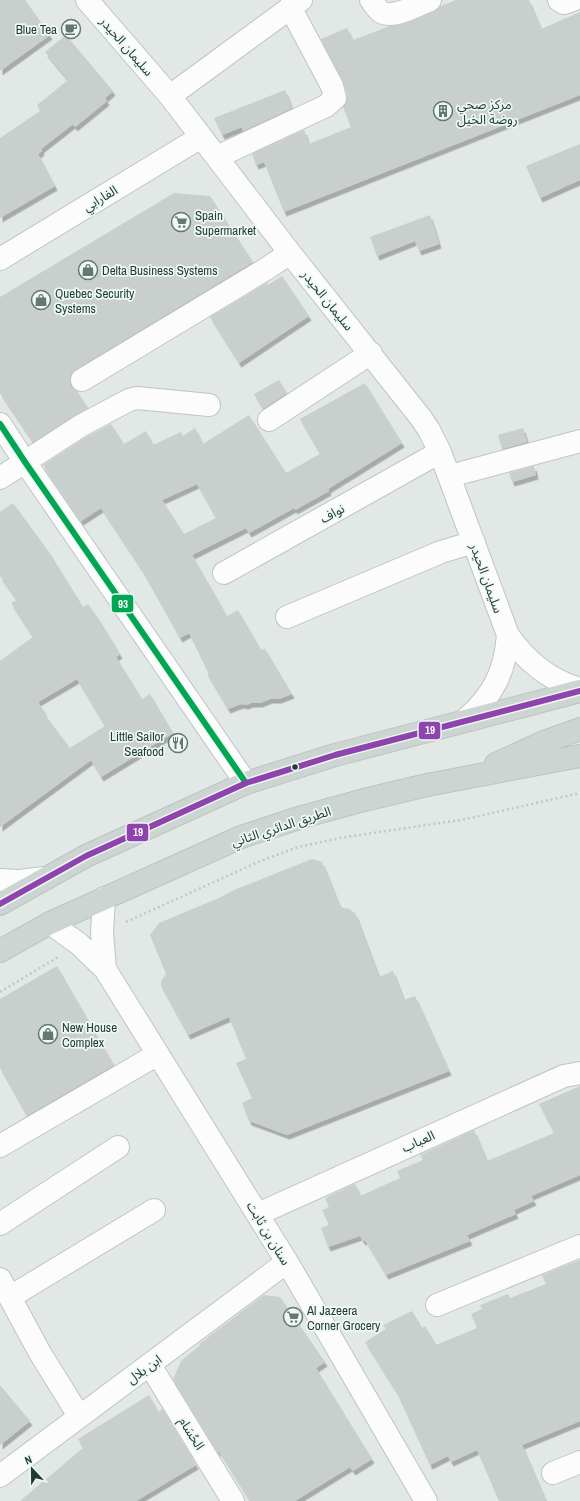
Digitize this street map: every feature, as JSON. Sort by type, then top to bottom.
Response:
[{"type":"main road","points":[[0,904],[44,878],[86,856],[246,782],[335,755],[580,690]]},
{"type":"main road","points":[[472,776],[508,758],[580,729]]},
{"type":"main road","name":"الطريق الدائري الثاني","points":[[0,951],[50,923],[241,837],[302,817],[385,795],[472,776],[580,756]]},
{"type":"street","name":"سليمان الحيدر","points":[[87,0],[170,96],[290,253],[421,418],[432,435],[450,476],[508,635],[522,654],[540,670],[554,679],[580,690]]},
{"type":"street","points":[[371,0],[382,13],[390,14],[405,11],[430,0]]},
{"type":"street","points":[[559,0],[564,3],[573,0]]},
{"type":"street","points":[[170,96],[296,4],[332,86],[335,98],[326,106],[217,157]]},
{"type":"street","name":"الفارابي","points":[[0,259],[200,137]]},
{"type":"street","points":[[82,380],[290,253]]},
{"type":"street","points":[[269,420],[370,353]]},
{"type":"street","points":[[0,478],[82,425],[137,398],[209,404]]},
{"type":"street","points":[[0,424],[246,782]]},
{"type":"street","points":[[450,476],[580,441]]},
{"type":"street","name":"نواف","points":[[224,573],[440,452]]},
{"type":"street","points":[[287,617],[441,552],[474,542]]},
{"type":"street","name":"سليمان الحيدر","points":[[465,720],[477,710],[488,697],[496,683],[503,668],[508,635]]},
{"type":"street","points":[[0,880],[20,881],[44,878]]},
{"type":"street","name":"سنان بن ثابت","points":[[104,898],[102,933],[104,969]]},
{"type":"street","name":"سنان بن ثابت","points":[[50,923],[79,944],[104,969],[258,1214],[426,1501]]},
{"type":"street","points":[[0,1146],[158,1054]]},
{"type":"street","name":"العباب","points":[[258,1214],[564,1076],[580,1073]]},
{"type":"street","points":[[0,1224],[118,1147]]},
{"type":"street","points":[[79,1416],[40,1352],[5,1288],[154,1210]]},
{"type":"street","points":[[437,1305],[580,1246]]},
{"type":"street","name":"ابن بلال","points":[[0,1476],[287,1262]]},
{"type":"street","name":"الحُسَام","points":[[150,1365],[233,1501]]},
{"type":"street","points":[[553,1473],[580,1462]]},
{"type":"path","points":[[102,933],[258,862],[298,847],[340,838],[466,819],[580,793]]},
{"type":"path","points":[[0,992],[79,944]]},
{"type":"building","points":[[0,0],[25,0],[50,35],[0,71]]},
{"type":"building","name":"مركز صحي روضة الخيل","points":[[456,0],[529,0],[541,29],[580,12],[580,95],[284,212],[264,162],[256,165],[252,154],[304,130],[309,144],[351,127],[343,107],[347,101],[344,83],[321,39],[347,28],[353,40],[390,26],[410,22]]},
{"type":"building","points":[[66,35],[113,91],[105,98],[107,101],[75,127],[73,124],[41,149],[42,151],[38,154],[55,186],[0,218],[0,138],[40,111],[37,105],[68,80],[45,52]]},
{"type":"building","points":[[285,90],[292,108],[243,131],[242,127],[222,135],[214,118]]},
{"type":"building","points":[[580,144],[580,180],[540,198],[526,166]]},
{"type":"building","points":[[174,193],[210,196],[253,262],[75,370],[71,374],[71,386],[77,391],[88,408],[33,442],[0,393],[0,297]]},
{"type":"building","points":[[430,215],[439,244],[419,251],[415,241],[377,256],[370,237]]},
{"type":"building","points":[[282,276],[309,316],[239,363],[210,317],[267,283],[268,285]]},
{"type":"building","points":[[279,380],[287,393],[263,409],[254,394]]},
{"type":"building","points":[[365,383],[402,443],[328,489],[329,491],[295,510],[294,508],[249,533],[246,528],[192,555],[227,616],[238,610],[261,650],[265,649],[292,694],[279,699],[270,699],[260,703],[251,703],[246,705],[241,704],[228,709],[207,674],[209,674],[189,633],[180,638],[142,570],[101,508],[81,521],[43,465],[88,436],[111,424],[124,444],[146,431],[153,445],[181,432],[183,436],[195,428],[203,444],[249,415],[286,473],[320,454],[300,419]],"holes":[[[197,484],[216,518],[184,534],[162,500]]]},
{"type":"building","points":[[523,428],[527,442],[502,449],[498,435]]},
{"type":"building","points":[[534,466],[536,475],[512,482],[509,473]]},
{"type":"building","points":[[13,503],[49,552],[83,607],[88,604],[102,624],[120,654],[116,657],[142,699],[150,694],[173,733],[101,777],[91,760],[0,827],[0,661],[33,637],[11,603],[17,600],[0,576],[0,512]],"holes":[[[77,679],[105,726],[70,748],[43,712],[44,711],[38,702]]]},
{"type":"building","points":[[312,859],[322,862],[340,907],[349,909],[355,913],[379,977],[393,971],[404,1000],[415,996],[449,1071],[287,1135],[249,1121],[242,1103],[252,1098],[236,1063],[246,1059],[229,1017],[188,1035],[161,986],[161,981],[166,974],[150,935],[159,923],[219,898],[234,890]]},
{"type":"building","name":"New House Complex","points":[[57,966],[114,1065],[27,1116],[0,1068],[0,999]]},
{"type":"building","points":[[580,1086],[580,1175],[531,1196],[534,1201],[514,1210],[516,1214],[467,1235],[470,1241],[386,1275],[365,1240],[363,1241],[360,1236],[328,1247],[321,1228],[329,1225],[322,1210],[329,1207],[325,1198],[355,1184],[360,1196],[400,1178],[397,1171],[423,1160],[420,1155],[474,1130],[487,1161],[554,1133],[539,1104]]},
{"type":"building","points":[[580,1260],[580,1421],[522,1445],[546,1501],[499,1501],[477,1450],[451,1462],[448,1456],[430,1465],[397,1393],[365,1342],[386,1329],[383,1325],[412,1311],[422,1328],[425,1326],[436,1345],[477,1328],[471,1314],[482,1309],[480,1305],[508,1294],[510,1298],[546,1284],[542,1275]]},
{"type":"building","points":[[264,1295],[280,1297],[325,1362],[316,1368],[372,1459],[353,1471],[350,1467],[295,1501],[250,1501],[173,1379],[181,1361],[200,1345],[199,1344]]},
{"type":"building","points":[[0,1385],[30,1421],[0,1445]]},
{"type":"building","points":[[149,1395],[159,1413],[162,1408],[196,1465],[136,1501],[20,1501],[83,1448],[78,1439]]},
{"type":"transit line","name":"93","points":[[0,424],[246,783]]},
{"type":"transit line","name":"19","points":[[0,904],[86,856],[246,783],[335,755],[580,691]]},
{"type":"place","name":"Blue Tea","points":[[71,29]]},
{"type":"place","name":"مركز صحي روضة الخيل","points":[[443,111]]},
{"type":"place","name":"Spain Supermarket","points":[[181,222]]},
{"type":"place","name":"Delta Business Systems","points":[[88,270]]},
{"type":"place","name":"Quebec Security Systems","points":[[41,300]]},
{"type":"place","name":"Little Sailor Seafood","points":[[178,743]]},
{"type":"place","name":"New House Complex","points":[[48,1034]]},
{"type":"place","name":"Al Jazeera Corner Grocery","points":[[293,1317]]}]
